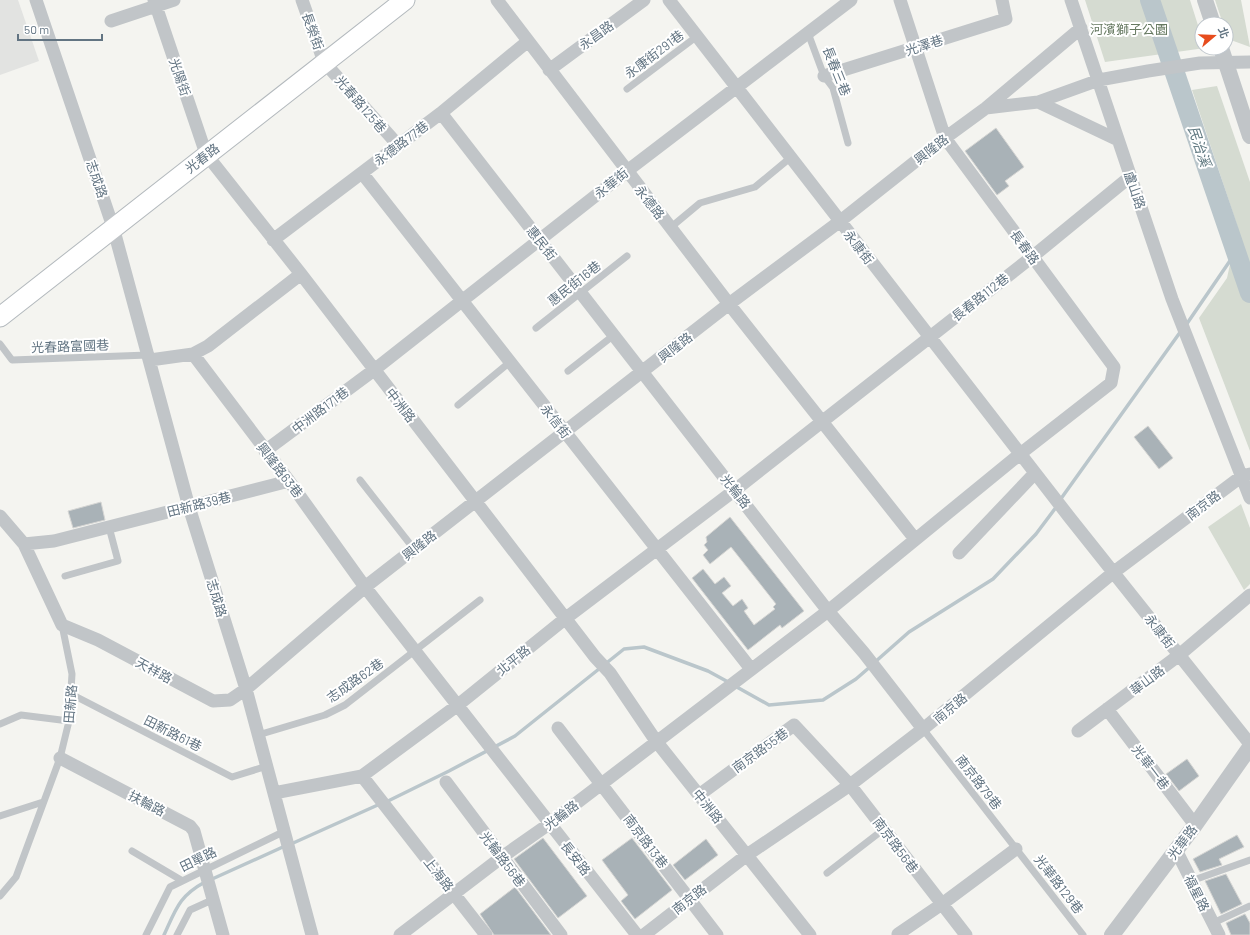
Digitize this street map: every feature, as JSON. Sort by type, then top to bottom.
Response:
[{"type":"main road","name":"光春路","points":[[0,317],[206,154],[405,0]]},
{"type":"street","name":"志成路","points":[[36,0],[113,228],[189,507],[246,690],[312,935]]},
{"type":"street","points":[[112,21],[155,3],[174,0]]},
{"type":"street","name":"長榮街","points":[[302,0],[324,62]]},
{"type":"street","name":"永德路","points":[[497,0],[670,228],[915,539]]},
{"type":"street","name":"永昌路","points":[[549,70],[644,0]]},
{"type":"street","name":"永康街","points":[[669,0],[928,337],[1114,572],[1178,656],[1250,745]]},
{"type":"street","name":"永華街","points":[[374,370],[627,171],[851,0]]},
{"type":"street","name":"長春路","points":[[828,611],[1020,454],[1111,384],[1114,367],[945,138],[917,47],[900,0]]},
{"type":"street","name":"光澤巷","points":[[824,76],[1006,18],[1002,0]]},
{"type":"street","points":[[1071,0],[1099,80]]},
{"type":"street","points":[[1205,0],[1210,16]]},
{"type":"street","name":"光陽街","points":[[155,3],[206,154]]},
{"type":"street","name":"興隆路","points":[[246,690],[366,587],[643,373],[729,304],[839,222],[945,138],[986,108],[1080,28]]},
{"type":"street","name":"永德路77巷","points":[[272,240],[440,113],[528,42]]},
{"type":"street","name":"興隆路","points":[[986,108],[1038,102],[1099,80],[1200,63],[1220,56]]},
{"type":"street","points":[[1223,56],[1250,136]]},
{"type":"street","name":"興隆路","points":[[1227,56],[1250,62]]},
{"type":"street","name":"光春路125巷","points":[[324,62],[398,145]]},
{"type":"street","name":"盧山路","points":[[1099,80],[1172,299],[1246,475]]},
{"type":"street","points":[[1038,102],[1118,140]]},
{"type":"street","name":"惠民街","points":[[440,113],[643,373]]},
{"type":"street","name":"中洲路","points":[[206,154],[272,240],[301,274],[595,657],[610,673],[656,741],[810,935]]},
{"type":"street","name":"永信街","points":[[362,173],[656,548],[748,671]]},
{"type":"street","name":"長春路112巷","points":[[822,421],[1032,257],[1131,176]]},
{"type":"street","points":[[149,357],[193,354],[208,346],[301,274]]},
{"type":"street","name":"興隆路63巷","points":[[193,354],[289,481],[366,587]]},
{"type":"street","name":"中洲路171巷","points":[[265,451],[374,370]]},
{"type":"street","name":"光輪路","points":[[643,373],[828,611],[864,653],[923,729]]},
{"type":"street","name":"北平路","points":[[274,793],[362,776],[458,705],[566,618],[656,548],[735,490],[822,421]]},
{"type":"street","points":[[959,553],[1035,473]]},
{"type":"street","points":[[1246,475],[1250,498]]},
{"type":"street","name":"南京路","points":[[644,935],[747,855],[850,785],[923,729],[1114,572],[1246,475]]},
{"type":"street","name":"田新路39巷","points":[[24,544],[54,541],[289,481]]},
{"type":"street","name":"田新路","points":[[0,516],[24,544],[62,625]]},
{"type":"street","points":[[366,587],[458,705]]},
{"type":"street","name":"華山路","points":[[1078,731],[1178,656],[1250,595]]},
{"type":"street","points":[[748,671],[828,611]]},
{"type":"street","name":"天祥路","points":[[62,625],[98,640],[213,701],[230,700],[246,690]]},
{"type":"street","name":"光輪路","points":[[400,935],[454,893],[549,824],[748,671]]},
{"type":"street","name":"長安路","points":[[458,705],[549,824],[637,935]]},
{"type":"street","name":"光華一巷","points":[[1107,710],[1195,825]]},
{"type":"street","name":"南京路55巷","points":[[699,795],[794,725],[850,785]]},
{"type":"street","name":"南京路13巷","points":[[558,728],[602,783],[717,935]]},
{"type":"street","name":"光華路","points":[[1112,935],[1195,825],[1250,745]]},
{"type":"street","name":"扶輪路","points":[[60,758],[190,826],[194,831],[211,895]]},
{"type":"street","name":"上海路","points":[[362,776],[486,935]]},
{"type":"street","name":"光輪路56巷","points":[[446,782],[560,935]]},
{"type":"street","name":"南京路56巷","points":[[850,785],[966,935]]},
{"type":"street","points":[[898,934],[942,904],[1016,849]]},
{"type":"street","name":"福星路","points":[[1176,850],[1216,929]]},
{"type":"street","points":[[211,895],[223,935]]},
{"type":"lane","name":"長春三巷","points":[[808,32],[824,76],[832,88],[848,143]]},
{"type":"lane","name":"永康街291巷","points":[[627,90],[696,37]]},
{"type":"lane","points":[[670,228],[700,203],[755,187],[790,158]]},
{"type":"lane","name":"惠民街16巷","points":[[536,328],[627,256]]},
{"type":"lane","points":[[568,371],[614,335]]},
{"type":"lane","name":"光春路富國巷","points":[[0,344],[12,360],[149,357]]},
{"type":"lane","points":[[458,405],[510,362]]},
{"type":"lane","points":[[360,480],[414,549]]},
{"type":"lane","points":[[65,576],[118,561],[109,527]]},
{"type":"lane","name":"志成路62巷","points":[[258,735],[325,715],[345,705],[480,600]]},
{"type":"lane","name":"田新路","points":[[0,896],[16,877],[42,802],[60,758],[69,721],[72,674],[62,625]]},
{"type":"lane","name":"田新路61巷","points":[[71,694],[232,777],[267,766]]},
{"type":"lane","points":[[0,724],[21,715],[69,721]]},
{"type":"lane","name":"南京路79巷","points":[[923,729],[1016,849]]},
{"type":"lane","points":[[0,816],[42,802]]},
{"type":"lane","points":[[827,873],[884,829]]},
{"type":"lane","name":"田單路","points":[[146,935],[170,887],[181,880],[286,834]]},
{"type":"lane","name":"光華路129巷","points":[[1016,849],[1083,935]]},
{"type":"lane","points":[[132,851],[181,880]]},
{"type":"lane","points":[[1191,881],[1250,860]]},
{"type":"lane","points":[[177,935],[190,910],[211,895]]},
{"type":"lane","points":[[1216,929],[1250,906]]},
{"type":"shaded area","points":[[0,0],[18,0],[39,61],[0,75]]},
{"type":"green space","name":"河濱獅子公園","points":[[1085,0],[1190,0],[1195,16],[1194,50],[1105,62]]},
{"type":"green space","points":[[1215,0],[1241,0],[1250,47],[1234,41],[1234,16],[1220,16]]},
{"type":"green space","points":[[1217,86],[1250,182],[1250,451],[1199,318],[1227,278],[1238,228],[1192,90]]},
{"type":"green space","points":[[1241,504],[1250,528],[1250,584],[1244,590],[1208,527]]},
{"type":"building","points":[[996,128],[1024,167],[1005,181],[1009,186],[997,195],[965,151]]},
{"type":"building","points":[[1148,426],[1173,458],[1159,469],[1134,437]]},
{"type":"building","points":[[101,502],[105,520],[73,528],[68,511]]},
{"type":"building","points":[[730,517],[804,611],[782,628],[780,625],[748,650],[692,578],[703,569],[715,584],[724,577],[731,586],[722,593],[733,606],[742,599],[748,608],[744,611],[754,625],[775,609],[773,607],[776,604],[731,547],[710,564],[703,555],[708,550],[704,545],[707,542],[706,537]]},
{"type":"building","points":[[1187,759],[1199,776],[1179,791],[1166,774]]},
{"type":"building","points":[[1237,835],[1244,847],[1219,859],[1222,865],[1200,872],[1193,859]]},
{"type":"building","points":[[543,838],[587,896],[558,918],[514,859]]},
{"type":"building","points":[[632,838],[672,890],[635,919],[621,901],[628,895],[602,860]]},
{"type":"building","points":[[706,839],[718,855],[685,880],[673,865]]},
{"type":"building","points":[[1226,874],[1242,904],[1221,914],[1205,881]]},
{"type":"building","points":[[515,887],[551,935],[494,935],[480,914]]},
{"type":"building","points":[[1245,914],[1250,923],[1250,935],[1231,935],[1226,923]]},
{"type":"waterway","name":"民治溪","points":[[1150,0],[1250,293]]},
{"type":"waterway","points":[[1186,325],[1236,252]]},
{"type":"waterway","points":[[1060,500],[1181,331]]},
{"type":"waterway","points":[[875,662],[909,632],[993,579],[1036,534],[1057,506]]},
{"type":"waterway","points":[[386,802],[515,736],[624,649],[644,647],[708,671],[730,683]]},
{"type":"waterway","points":[[735,686],[769,705],[823,700],[856,679],[871,666]]},
{"type":"waterway","points":[[291,844],[380,804]]},
{"type":"waterway","points":[[210,880],[285,846]]},
{"type":"waterway","points":[[164,935],[179,904],[196,887],[205,882]]}]
